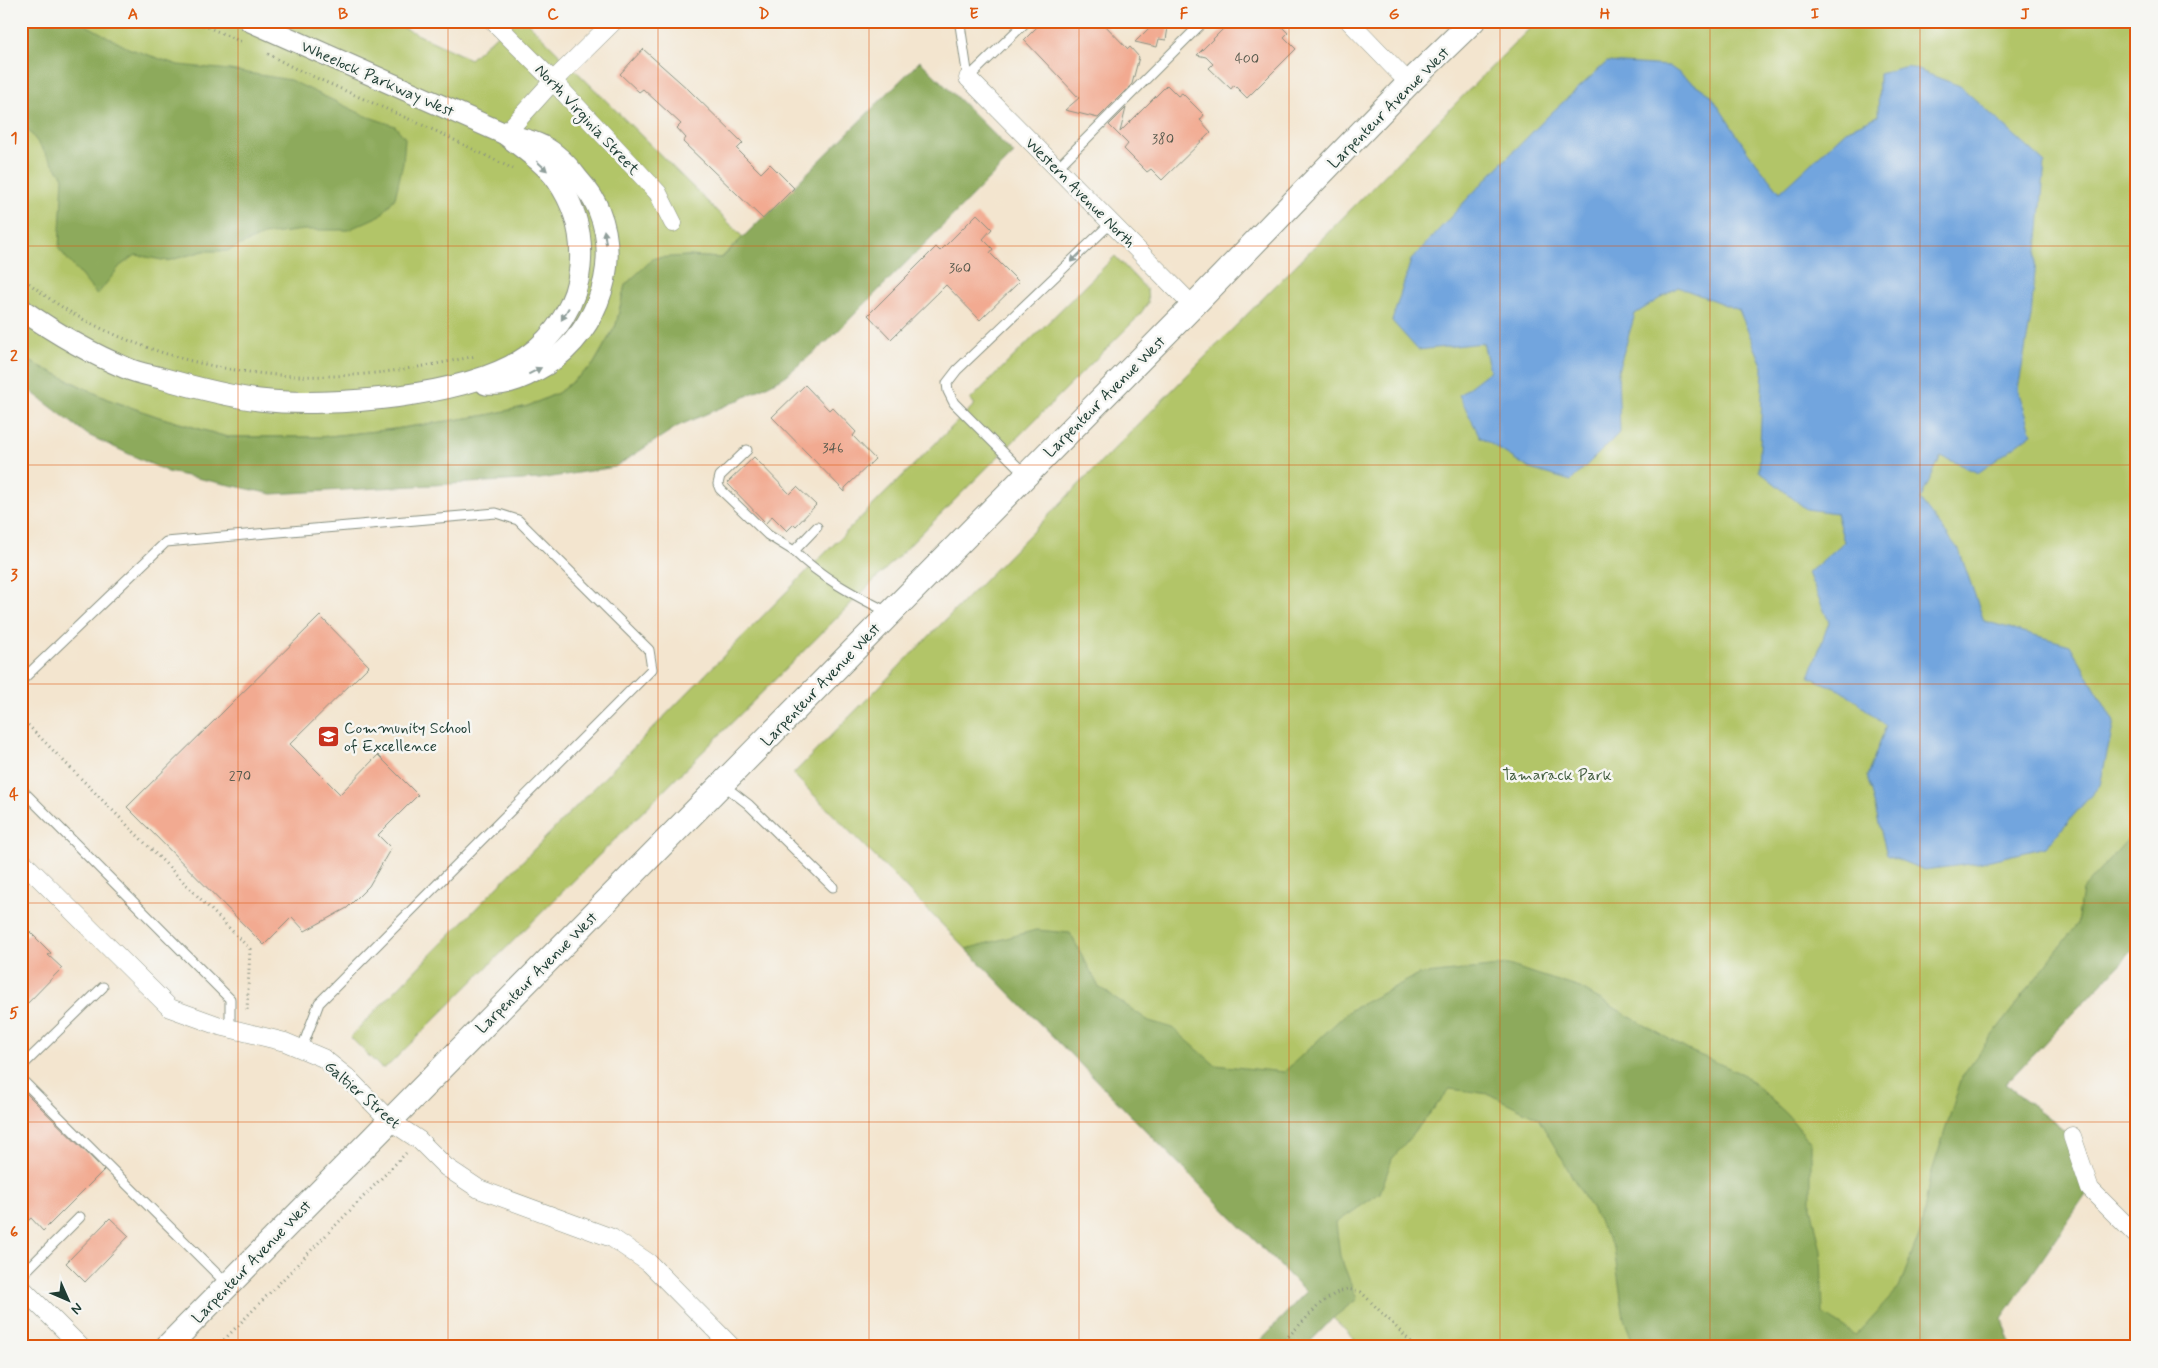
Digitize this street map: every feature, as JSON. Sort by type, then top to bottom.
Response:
[{"type":"main road","name":"Larpenteur Avenue West","points":[[167,1347],[1473,21]]},
{"type":"street","name":"Wheelock Parkway West","points":[[21,309],[56,333],[127,369],[202,390],[260,400],[314,403],[391,397],[471,382],[525,358],[546,341],[567,312],[578,286],[580,235],[574,212],[556,179],[505,134],[250,21]]},
{"type":"street","name":"North Virginia Street","points":[[493,21],[554,81],[658,193],[672,223]]},
{"type":"street","points":[[505,134],[554,81],[614,21]]},
{"type":"street","points":[[1349,21],[1410,83]]},
{"type":"street","name":"Western Avenue North","points":[[968,78],[1193,306]]},
{"type":"street","name":"Galtier Street","points":[[21,860],[170,1008],[230,1028],[302,1048],[323,1058],[348,1078],[389,1120],[419,1140],[446,1167],[479,1189],[612,1238],[649,1263],[732,1347]]},
{"type":"street","points":[[2072,1136],[2090,1189],[2137,1236]]},
{"type":"street","points":[[21,1287],[81,1347]]},
{"type":"lane","points":[[968,78],[1026,21]]},
{"type":"lane","points":[[1057,168],[1204,21]]},
{"type":"lane","points":[[959,22],[968,78]]},
{"type":"lane","points":[[1026,475],[954,402],[948,391],[947,383],[980,348],[1111,223]]},
{"type":"lane","points":[[747,450],[720,476],[718,484],[720,489],[768,535],[794,551],[815,570],[835,584],[890,613]]},
{"type":"lane","points":[[21,681],[166,542],[496,513],[518,520],[649,650],[652,670],[319,1003],[302,1048]]},
{"type":"lane","points":[[794,551],[817,527]]},
{"type":"lane","points":[[722,784],[748,804],[834,887]]},
{"type":"lane","points":[[21,789],[230,999],[230,1028]]},
{"type":"lane","points":[[21,1068],[103,987]]},
{"type":"lane","points":[[21,1079],[228,1285]]},
{"type":"lane","points":[[21,1276],[80,1217]]},
{"type":"path","points":[[194,21],[251,46]]},
{"type":"path","points":[[267,53],[294,68],[438,132],[518,171]]},
{"type":"path","points":[[21,277],[77,316],[141,346],[183,359],[226,369],[281,376],[331,376],[384,372],[479,355]]},
{"type":"path","points":[[21,718],[250,949],[247,1011]]},
{"type":"path","points":[[218,1347],[404,1155]]},
{"type":"path","points":[[1278,1347],[1320,1304],[1336,1293],[1347,1289],[1361,1292],[1416,1347]]},
{"type":"green space","points":[[21,21],[389,21],[470,59],[512,21],[526,21],[743,237],[721,258],[687,256],[654,259],[625,285],[616,325],[593,365],[558,393],[528,406],[487,415],[395,429],[320,437],[227,437],[159,417],[107,399],[21,357]]},
{"type":"green space","points":[[21,21],[79,21],[128,48],[178,65],[230,70],[290,80],[366,116],[395,126],[405,138],[403,163],[395,198],[381,215],[348,230],[304,230],[263,235],[227,251],[204,251],[167,261],[136,255],[120,266],[97,295],[59,249],[63,177],[21,120]]},
{"type":"green space","name":"Tamarack Park","points":[[1537,21],[2137,21],[2137,946],[2005,1084],[2072,1136],[1936,1347],[1362,1347],[1333,1318],[1305,1347],[1254,1347],[1306,1292],[793,774]]},
{"type":"green space","points":[[920,61],[1014,154],[830,339],[784,377],[741,399],[678,426],[615,467],[540,479],[272,494],[168,472],[88,435],[21,384],[21,357],[107,399],[227,437],[320,437],[395,429],[487,415],[528,406],[558,393],[593,365],[616,325],[625,285],[654,258],[687,256],[722,258]]},
{"type":"green space","points":[[1115,256],[1147,290],[1148,303],[1138,317],[391,1063],[384,1068],[380,1067],[350,1037],[802,576],[975,404],[970,400]]},
{"type":"green space","points":[[2137,829],[2137,946],[2005,1084],[2072,1136],[2090,1189],[2002,1318],[2012,1347],[1635,1347],[1624,1319],[1614,1248],[1538,1118],[1489,1094],[1450,1089],[1392,1159],[1380,1193],[1336,1223],[1340,1256],[1357,1299],[1333,1318],[1305,1347],[1254,1347],[1306,1292],[966,949],[1036,930],[1070,933],[1099,987],[1149,1021],[1173,1028],[1215,1065],[1284,1072],[1350,1010],[1418,975],[1508,965],[1580,988],[1688,1050],[1743,1074],[1787,1114],[1811,1143],[1811,1206],[1821,1251],[1823,1314],[1856,1335],[1899,1288],[1921,1230],[1929,1181],[1963,1074],[2077,924],[2082,890]]},
{"type":"water","points":[[1607,62],[1669,66],[1711,95],[1748,152],[1780,192],[1848,129],[1878,116],[1879,74],[1907,66],[1960,86],[2045,163],[2031,316],[2018,390],[2032,434],[1978,473],[1941,456],[1920,500],[1959,550],[1984,621],[2070,645],[2114,722],[2100,785],[2046,847],[1978,863],[1924,870],[1887,855],[1867,776],[1886,726],[1846,693],[1809,677],[1829,622],[1808,573],[1844,542],[1836,513],[1806,509],[1759,471],[1763,367],[1739,310],[1678,287],[1635,314],[1618,371],[1620,432],[1571,481],[1530,469],[1480,437],[1459,395],[1490,371],[1483,343],[1418,350],[1392,321],[1411,260],[1550,114]]},
{"type":"building","points":[[1043,21],[1101,21],[1128,49],[1130,47],[1139,57],[1132,84],[1098,118],[1065,110],[1079,98],[1024,40]]},
{"type":"building","points":[[1156,21],[1169,21],[1166,40],[1159,39],[1157,47],[1135,42]]},
{"type":"building","points":[[1231,21],[1276,21],[1288,33],[1284,37],[1296,49],[1247,98],[1234,85],[1231,89],[1209,68],[1213,64],[1206,57],[1197,55]]},
{"type":"building","points":[[643,49],[689,90],[743,143],[737,149],[761,173],[770,164],[794,188],[763,219],[683,142],[686,138],[677,128],[681,124],[643,89],[639,92],[620,74]]},
{"type":"building","points":[[1167,85],[1178,96],[1182,93],[1204,115],[1200,120],[1211,132],[1162,180],[1151,169],[1147,172],[1124,149],[1128,144],[1109,125],[1126,108],[1120,132]]},
{"type":"building","points":[[977,214],[992,229],[983,239],[993,249],[990,253],[1019,282],[980,320],[946,285],[891,339],[868,315],[936,247],[940,251]]},
{"type":"building","points":[[805,385],[829,410],[832,407],[856,432],[853,436],[875,459],[845,488],[845,492],[772,417]]},
{"type":"building","points":[[754,457],[790,494],[797,487],[816,505],[796,526],[794,524],[787,531],[772,516],[766,523],[727,483]]},
{"type":"building","points":[[320,616],[369,666],[290,744],[340,794],[378,755],[418,795],[378,835],[391,848],[369,886],[347,908],[305,931],[292,917],[264,945],[127,807]]},
{"type":"building","points":[[30,932],[51,953],[48,955],[62,968],[21,1010],[21,941]]},
{"type":"building","points":[[21,1088],[104,1170],[43,1231],[31,1218],[21,1227]]},
{"type":"building","points":[[110,1218],[129,1236],[85,1282],[66,1263]]},
{"type":"place","name":"Community School of Excellence","points":[[328,736]]}]
